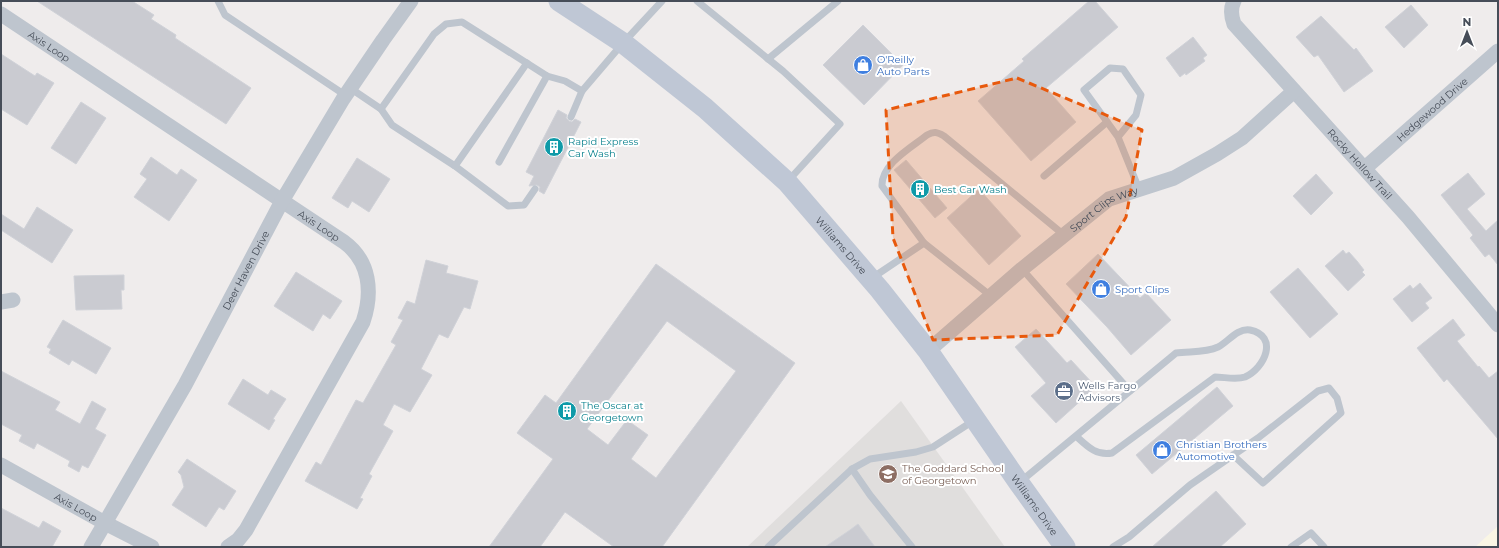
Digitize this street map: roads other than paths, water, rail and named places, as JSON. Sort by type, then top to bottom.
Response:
[{"type":"main road","name":"Williams Drive","points":[[559,1],[623,43],[705,108],[786,182],[870,279],[928,351],[1018,483],[1064,547]]},
{"type":"street","name":"Deer Haven Drive","points":[[91,547],[186,385],[282,201],[348,91],[411,1]]},
{"type":"street","name":"Rocky Hollow Trail","points":[[1234,1],[1231,6],[1234,24],[1409,218],[1498,326]]},
{"type":"street","name":"Axis Loop","points":[[1,14],[344,242],[356,252],[363,264],[368,278],[367,311],[363,322],[250,525],[238,540],[228,547]]},
{"type":"street","name":"Hedgewood Drive","points":[[1365,168],[1498,51]]},
{"type":"street","name":"Sport Clips Way","points":[[928,351],[1022,269],[1109,199],[1174,178],[1217,154],[1242,138],[1294,91]]},
{"type":"street","name":"Axis Loop","points":[[1,465],[105,523],[152,547]]},
{"type":"lane","points":[[218,1],[225,15],[348,91],[381,109],[392,125],[455,166],[508,206],[524,205],[535,189]]},
{"type":"lane","points":[[571,117],[582,91],[623,43],[662,1]]},
{"type":"lane","points":[[697,1],[768,59],[840,124],[786,182]]},
{"type":"lane","points":[[768,59],[838,1]]},
{"type":"lane","points":[[381,109],[434,34],[446,24],[462,22],[547,76],[565,81],[582,91]]},
{"type":"lane","points":[[455,166],[527,63]]},
{"type":"lane","points":[[1118,138],[1136,115],[1141,95],[1123,69],[1110,68],[1084,90],[1118,138],[1139,189]]},
{"type":"lane","points":[[499,162],[547,76]]},
{"type":"lane","points":[[1044,176],[1107,122]]},
{"type":"lane","points":[[991,296],[924,243],[882,186],[884,172],[890,165],[933,131],[938,133],[944,136],[1064,236]]},
{"type":"lane","points":[[870,279],[924,243]]},
{"type":"lane","points":[[1022,269],[1130,391]]},
{"type":"lane","points":[[1018,483],[1176,353],[1201,352],[1218,347],[1241,331],[1249,330],[1262,336],[1267,350],[1261,365],[1245,377],[1214,377],[1112,453],[1105,454],[1094,451],[1076,436]]},
{"type":"lane","points":[[1113,547],[1129,537],[1190,485],[1233,455],[1258,438],[1318,391],[1329,388],[1337,398],[1340,414],[1263,483],[1233,455]]},
{"type":"lane","points":[[768,547],[852,469],[870,459],[916,452],[933,447],[975,420]]},
{"type":"lane","points":[[852,469],[870,495],[912,547]]},
{"type":"lane","points":[[1291,547],[1311,533],[1324,547]]},
{"type":"place","name":"O'Reilly Auto Parts","points":[[863,65]]},
{"type":"place","name":"Rapid Express Car Wash","points":[[554,147]]},
{"type":"place","name":"Best Car Wash","points":[[920,189]]},
{"type":"place","name":"Sport Clips","points":[[1101,289]]},
{"type":"place","name":"Wells Fargo Advisors","points":[[1064,391]]},
{"type":"place","name":"The Oscar at Georgetown","points":[[567,411]]},
{"type":"place","name":"Christian Brothers Automotive","points":[[1162,450]]},
{"type":"place","name":"The Goddard School of Georgetown","points":[[888,474]]}]
